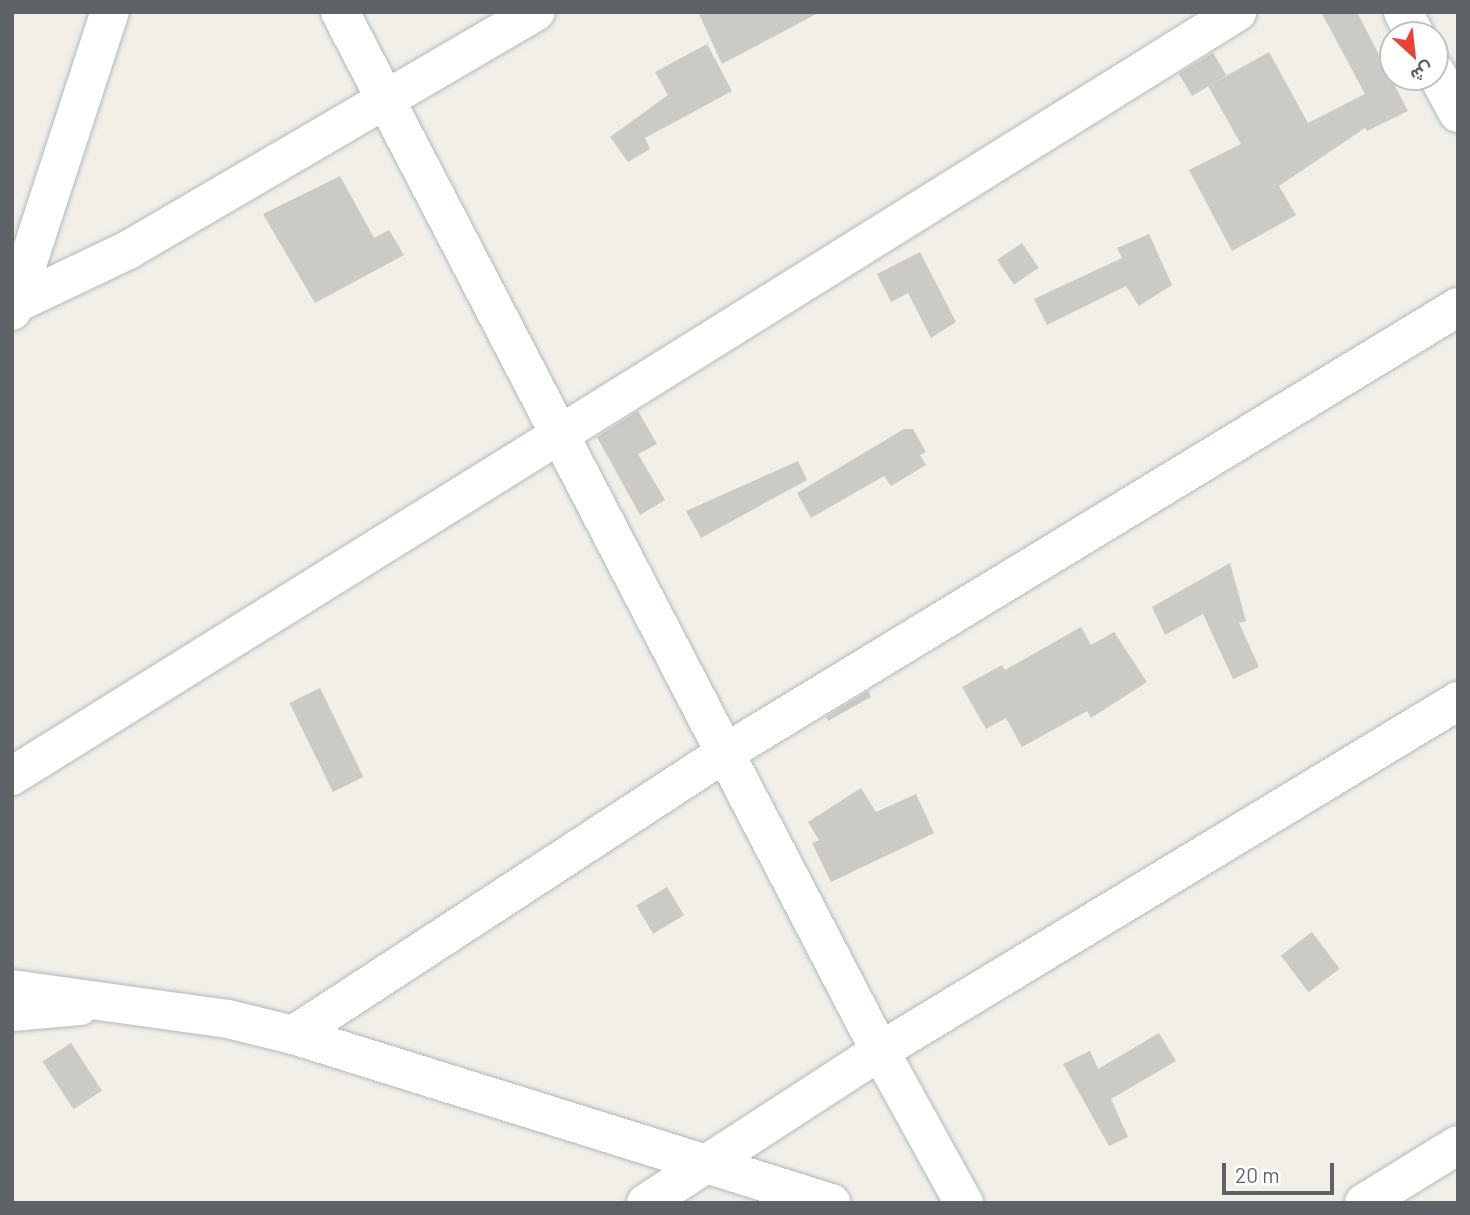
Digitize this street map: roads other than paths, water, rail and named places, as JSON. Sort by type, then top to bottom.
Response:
[{"type":"street","points":[[13,307],[110,12]]},
{"type":"street","points":[[340,12],[880,1051],[964,1203]]},
{"type":"street","points":[[13,307],[128,250],[387,103],[536,12]]},
{"type":"street","points":[[12,776],[561,438],[1237,12]]},
{"type":"street","points":[[1446,91],[1458,113]]},
{"type":"street","points":[[293,1035],[725,753],[1458,307]]},
{"type":"street","points":[[646,1203],[880,1051],[1458,701]]},
{"type":"street","points":[[12,989],[228,1019],[293,1035],[831,1203]]},
{"type":"street","points":[[12,1012],[110,1003]]},
{"type":"street","points":[[1364,1203],[1458,1145]]}]
